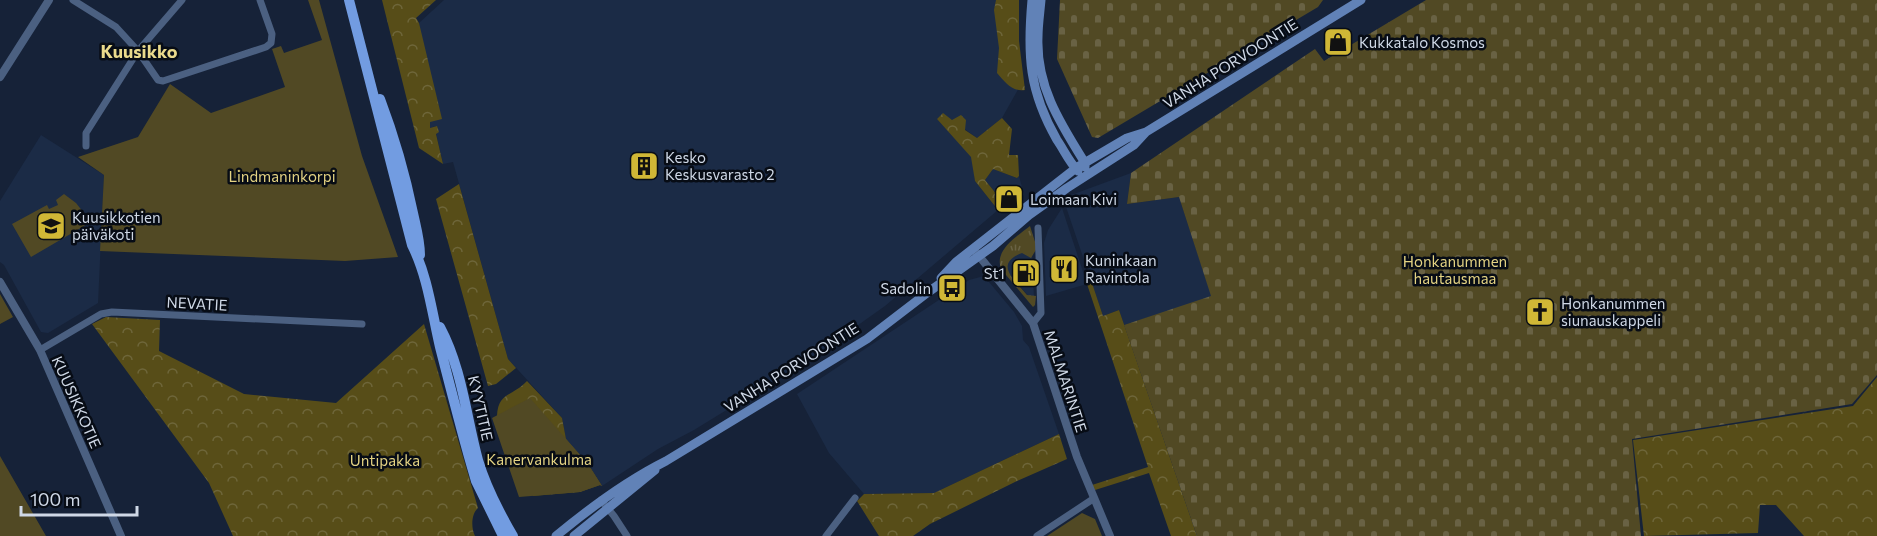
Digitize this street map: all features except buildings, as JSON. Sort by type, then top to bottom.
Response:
[{"type":"main road","name":"KYYTITIE","points":[[349,0],[373,99],[412,245],[420,261],[476,481],[503,536]]},
{"type":"main road","points":[[1032,0],[1029,42],[1032,80],[1043,113],[1076,168],[1085,176]]},
{"type":"main road","points":[[1041,0],[1038,38],[1044,84],[1052,107],[1085,163],[1085,176]]},
{"type":"main road","name":"VANHA PORVOONTIE","points":[[556,536],[601,500],[638,475],[666,461],[867,339],[927,293],[1076,168],[1127,138],[1146,132],[1361,0]]},
{"type":"main road","name":"VANHA PORVOONTIE","points":[[976,252],[1085,176],[1134,145],[1146,132]]},
{"type":"main road","name":"KYYTITIE","points":[[435,319],[445,336],[456,366],[484,480],[513,536]]},
{"type":"main road","name":"VANHA PORVOONTIE","points":[[574,536],[666,461]]},
{"type":"street","points":[[0,77],[49,0]]},
{"type":"street","points":[[72,0],[116,27],[138,51],[158,80],[164,81],[266,47],[271,43],[272,34],[260,0]]},
{"type":"street","points":[[86,146],[86,133],[138,51],[182,0]]},
{"type":"street","points":[[1033,323],[1041,312],[1038,228]]},
{"type":"street","name":"MALMARINTIE","points":[[976,252],[1033,323],[1069,435],[1110,536]]},
{"type":"street","name":"KUUSIKKOTIE","points":[[0,282],[40,350],[121,536]]},
{"type":"street","name":"NEVATIE","points":[[40,350],[101,314],[112,312],[362,324]]},
{"type":"street","points":[[826,536],[855,498]]},
{"type":"street","points":[[1037,536],[1094,499]]},
{"type":"street","points":[[601,500],[627,536]]},
{"type":"shaded area","points":[[444,0],[1017,0],[1015,58],[1020,86],[1002,118],[977,138],[952,120],[937,119],[972,157],[975,181],[997,209],[998,196],[985,180],[993,169],[1017,178],[1019,176],[1024,195],[1004,210],[998,210],[885,306],[813,357],[694,430],[658,449],[602,486],[588,464],[566,440],[562,418],[508,359],[453,162],[443,164],[436,126],[430,128],[419,23]]},
{"type":"shaded area","name":"Kuusikkotien päiväkoti","points":[[41,135],[104,175],[98,303],[48,333],[41,332],[4,265],[0,262],[0,201]]},
{"type":"shaded area","points":[[1131,173],[1127,204],[1179,197],[1212,297],[1124,325],[1119,310],[1103,316],[1063,198]]},
{"type":"shaded area","points":[[1062,208],[1087,284],[1046,296],[1044,243],[1048,230]]},
{"type":"shaded area","points":[[1032,249],[1033,301],[1002,267],[1002,259]]},
{"type":"shaded area","points":[[984,276],[1014,312],[1022,326],[1023,340],[1029,347],[1059,434],[934,493],[864,494],[829,453],[797,394],[969,280]]},
{"type":"green space","name":"Lindmaninkorpi","points":[[308,0],[319,0],[362,156],[398,257],[345,261],[100,251],[104,175],[78,157],[138,137],[170,84],[211,113],[285,87],[272,49],[281,46],[284,53],[322,40]]},
{"type":"green space","points":[[382,0],[436,0],[416,18],[442,119],[430,122],[430,128],[437,126],[439,132],[436,134],[443,164],[419,148]]},
{"type":"green space","points":[[996,0],[1019,0],[1019,41],[1025,90],[1013,88],[997,73],[999,48],[994,10]]},
{"type":"green space","points":[[1060,0],[1323,0],[1318,7],[1098,138],[1092,137],[1057,59]]},
{"type":"green space","name":"Honkanummen hautausmaa","points":[[1426,0],[1877,0],[1877,375],[1852,404],[1632,439],[1641,536],[1197,536],[1124,325],[1211,296],[1179,197],[1127,204],[1131,173],[1315,49],[1324,61]]},
{"type":"green space","points":[[943,113],[952,120],[961,115],[966,120],[965,130],[977,138],[1002,118],[1012,129],[1009,155],[1018,155],[1019,176],[1017,178],[993,169],[985,180],[998,196],[998,210],[975,181],[971,157],[937,119]]},
{"type":"green space","points":[[459,184],[508,359],[516,368],[496,384],[488,386],[436,199]]},
{"type":"green space","points":[[64,194],[76,203],[91,222],[31,257],[12,224],[47,205],[49,209],[58,205],[56,200]]},
{"type":"green space","points":[[1030,226],[1037,248],[1031,258],[1022,253],[1013,257],[1008,267],[1012,278],[1027,295],[1036,296],[1033,307],[1001,269],[1000,262],[1001,255],[1008,244]]},
{"type":"green space","points":[[1092,283],[1103,316],[1119,310],[1197,536],[1171,536],[1149,473],[1095,490],[1092,485],[1148,467],[1087,284]]},
{"type":"green space","points":[[0,294],[13,317],[0,324]]},
{"type":"green space","name":"Untipakka","points":[[106,317],[160,320],[159,351],[244,394],[336,403],[424,324],[478,508],[472,521],[475,536],[233,536],[209,483],[92,324]]},
{"type":"green space","points":[[1877,377],[1877,536],[1804,536],[1776,505],[1760,505],[1758,533],[1644,536],[1633,440],[1853,406]]},
{"type":"green space","name":"Kanervankulma","points":[[527,381],[562,418],[566,439],[588,464],[602,486],[580,492],[533,496],[497,416],[503,399]]},
{"type":"green space","name":"Kanervankulma","points":[[530,398],[588,464],[602,486],[580,492],[519,497],[492,418]]},
{"type":"green space","points":[[1059,434],[1067,459],[930,524],[913,536],[879,536],[857,501],[864,494],[934,493]]},
{"type":"green space","points":[[0,456],[46,536],[0,536]]},
{"type":"green space","points":[[1082,513],[1095,519],[1102,536],[1047,536]]},
{"type":"place","name":"Kukkatalo Kosmos","points":[[1338,42]]},
{"type":"place","name":"Kesko Keskusvarasto 2","points":[[644,166]]},
{"type":"place","name":"Loimaan Kivi","points":[[1009,199]]},
{"type":"place","name":"Kuusikkotien päiväkoti","points":[[51,226]]},
{"type":"place","name":"Kuninkaan Ravintola","points":[[1064,269]]},
{"type":"place","name":"St1","points":[[1026,273]]},
{"type":"place","name":"Sadolin","points":[[952,288]]},
{"type":"place","name":"Honkanummen siunauskappeli","points":[[1540,312]]},
{"type":"district","name":"Kuusikko","points":[[139,51]]}]
